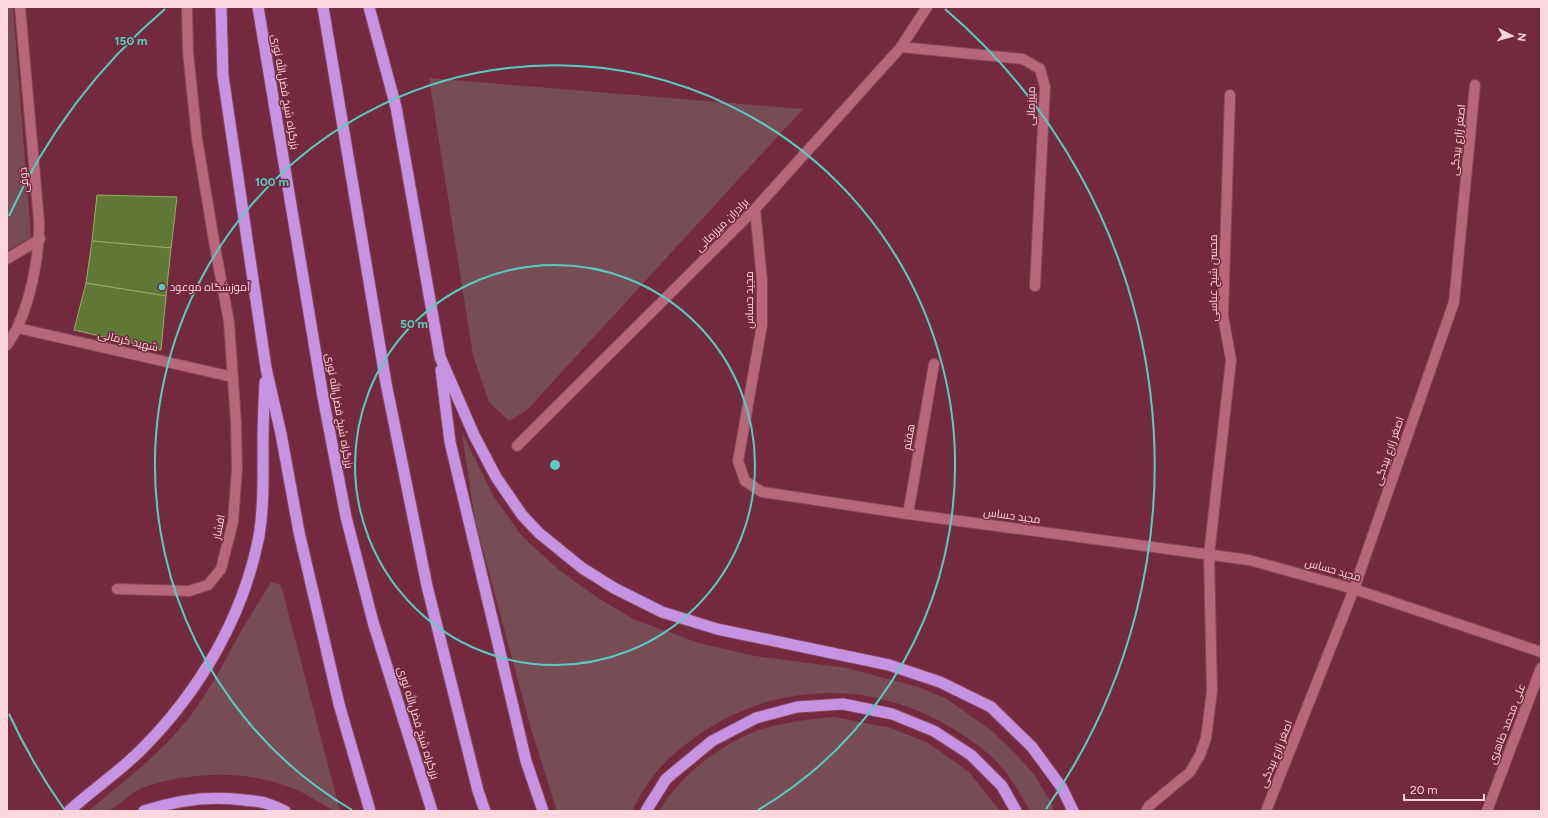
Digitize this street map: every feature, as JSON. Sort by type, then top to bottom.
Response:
[{"type":"highway","points":[[221,7],[223,76],[266,368],[281,434],[299,532],[337,697],[370,811]]},
{"type":"highway","name":"بزرگراه شیخ فضل‌الله نوری","points":[[258,7],[323,397],[346,517],[373,622],[432,811]]},
{"type":"highway","points":[[323,7],[386,383],[426,586],[478,791],[485,811]]},
{"type":"highway","points":[[369,7],[396,107],[440,357],[450,442],[526,761],[543,811]]},
{"type":"highway","points":[[440,357],[474,435],[496,476],[522,515],[539,534],[582,568],[614,588],[662,612],[717,629],[889,665],[940,682],[991,707],[1032,747],[1062,788],[1072,811]]},
{"type":"highway","points":[[69,811],[140,751],[180,708],[212,659],[235,615],[251,568],[260,529],[263,500],[263,440],[266,368]]},
{"type":"highway","points":[[646,811],[666,779],[712,741],[756,718],[797,707],[843,704],[892,714],[934,731],[971,755],[1002,786],[1016,811]]},
{"type":"highway","points":[[144,811],[164,805],[204,798],[225,798],[264,803],[285,811]]},
{"type":"street","name":"ذوقی","points":[[7,345],[18,328],[29,295],[40,239],[20,7]]},
{"type":"street","name":"افشار","points":[[117,588],[190,591],[208,585],[221,569],[233,522],[237,469],[229,322],[197,139],[188,52],[187,7]]},
{"type":"street","name":"برادران میرزمانی","points":[[517,446],[756,209],[901,46],[927,7]]},
{"type":"street","name":"میرزمانی","points":[[901,46],[1023,59],[1040,69],[1045,87],[1035,286]]},
{"type":"street","name":"اصغر زارع بیدگی","points":[[1266,811],[1354,588],[1454,302],[1475,85]]},
{"type":"street","name":"محسن شیخ عباسی","points":[[1146,811],[1149,806],[1190,772],[1200,755],[1206,738],[1212,691],[1209,555],[1231,360],[1223,316],[1230,95]]},
{"type":"street","name":"مجید حساس","points":[[756,209],[762,280],[762,325],[738,461],[745,481],[762,492],[908,514],[1249,560],[1354,588],[1541,652]]},
{"type":"street","points":[[7,259],[40,239]]},
{"type":"street","name":"شهید کرمانی","points":[[18,328],[233,377]]},
{"type":"street","name":"هفتم","points":[[908,514],[934,364]]},
{"type":"street","name":"علی محمد طاهری","points":[[1487,811],[1541,668]]},
{"type":"shaded area","points":[[7,7],[13,7],[31,237],[7,251]]},
{"type":"shaded area","points":[[429,78],[803,109],[527,410],[509,421],[489,402],[473,355]]},
{"type":"shaded area","points":[[462,433],[494,497],[522,536],[559,570],[598,598],[635,620],[699,643],[755,656],[847,668],[918,687],[947,699],[992,731],[1013,751],[1033,773],[1051,802],[1054,811],[1030,811],[1004,770],[993,759],[962,734],[926,714],[897,703],[866,696],[835,693],[804,694],[774,700],[743,710],[714,725],[677,751],[661,767],[641,794],[632,811],[557,811],[531,729],[475,520]]},
{"type":"shaded area","points":[[271,582],[281,585],[340,811],[334,811],[302,792],[279,783],[260,778],[220,775],[179,778],[160,782],[138,790],[118,805],[107,811],[88,811],[152,757],[187,720],[210,686]]},
{"type":"shaded area","points":[[834,717],[891,728],[928,743],[969,772],[1000,811],[659,811],[678,785],[704,761],[732,742],[762,729],[798,721]]},
{"type":"building","points":[[97,195],[177,197],[171,248],[92,241]]},
{"type":"building","points":[[92,241],[171,248],[166,296],[86,283]]},
{"type":"building","points":[[86,283],[166,296],[161,350],[74,330]]},
{"type":"place","name":"آموزشگاه موعود","points":[[162,287]]}]
